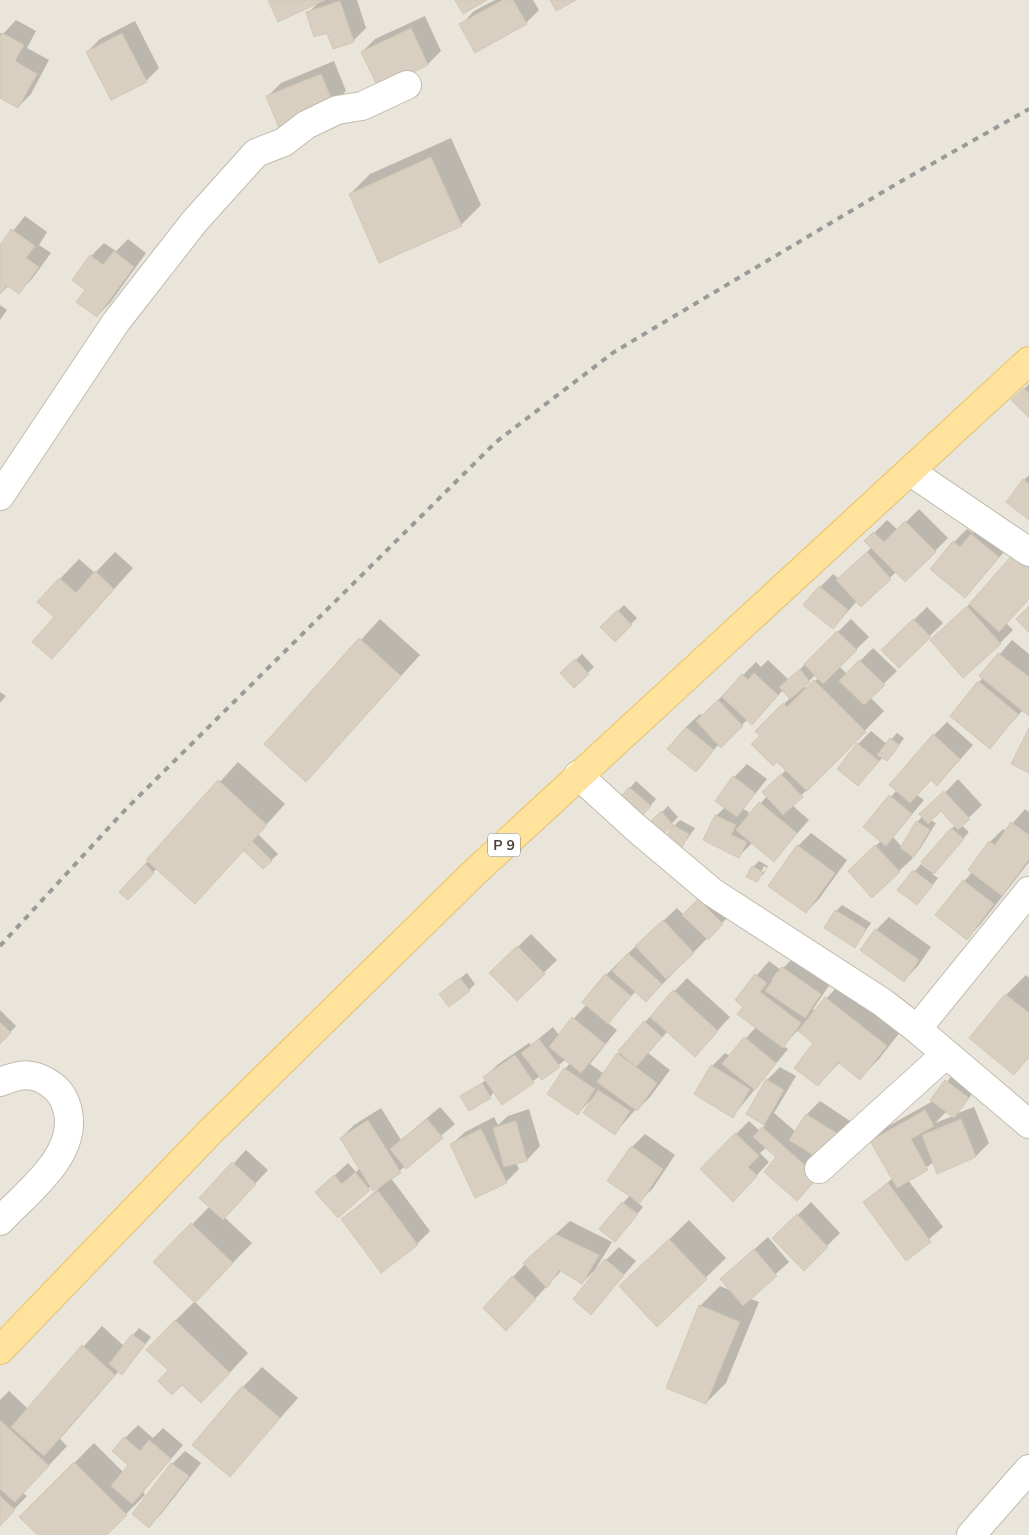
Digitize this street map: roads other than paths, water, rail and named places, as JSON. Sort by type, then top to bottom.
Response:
[{"type":"main road","name":"P 9","points":[[0,1350],[210,1132],[476,871],[578,775],[911,472],[1029,361]]},
{"type":"street","points":[[0,496],[116,322],[194,222],[256,153],[284,142],[306,125],[337,110],[362,106],[407,85]]},
{"type":"street","points":[[911,472],[1029,552]]},
{"type":"street","points":[[578,775],[635,827],[712,892],[882,1002],[917,1029],[1029,1124]]},
{"type":"street","points":[[917,1029],[1029,891]]},
{"type":"street","points":[[818,1169],[946,1054]]},
{"type":"street","points":[[0,1082],[16,1076],[41,1077],[58,1089],[66,1103],[71,1126],[57,1161],[0,1221]]},
{"type":"street","points":[[972,1535],[1029,1469]]},
{"type":"railway","points":[[0,946],[126,809],[496,442],[614,352],[898,183],[1029,109]]}]
